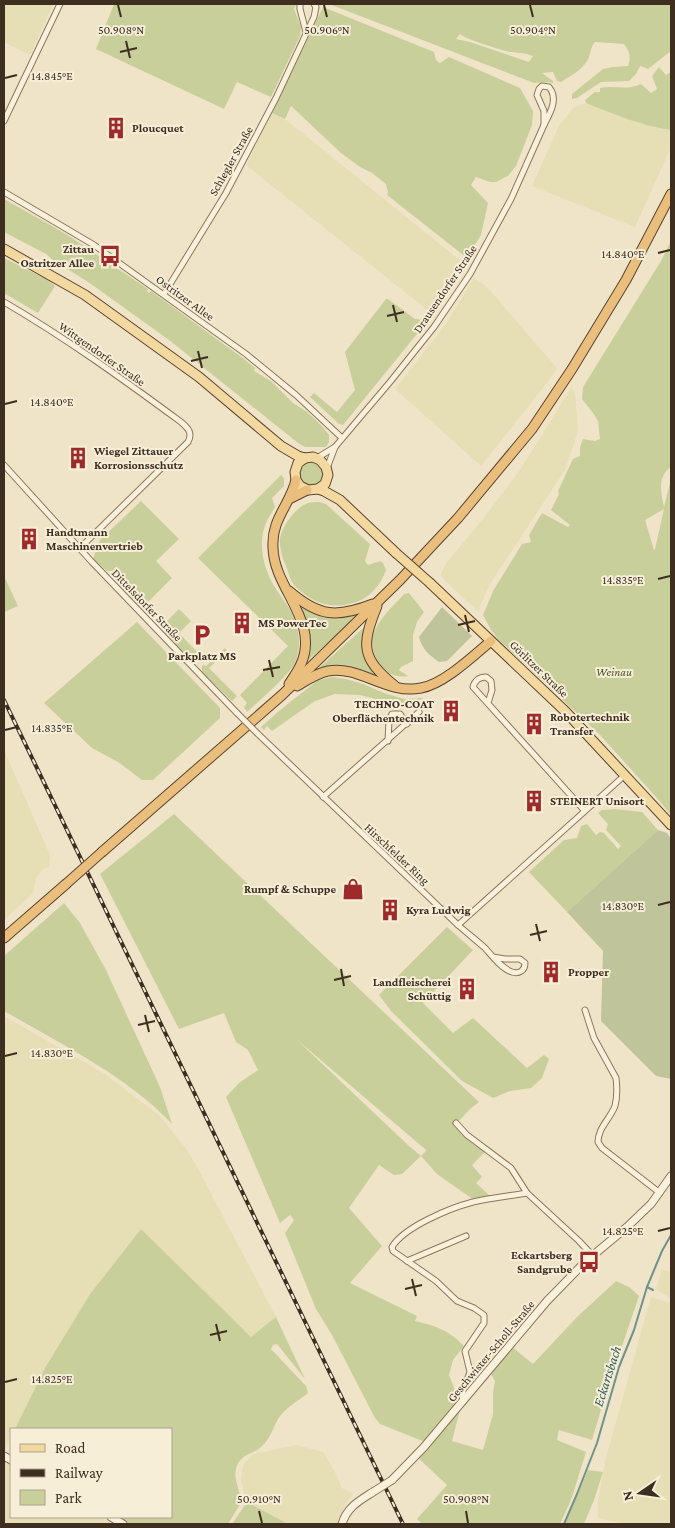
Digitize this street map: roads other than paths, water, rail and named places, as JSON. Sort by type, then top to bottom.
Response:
[{"type":"highway","points":[[4,938],[282,695],[378,602],[458,518],[532,428],[572,369],[607,312],[671,194]]},
{"type":"highway","points":[[282,695],[301,665],[305,648],[305,631],[301,618],[277,572],[273,555],[273,537],[277,521],[296,480]]},
{"type":"highway","points":[[287,501],[307,490]]},
{"type":"highway","points":[[283,585],[298,599],[324,613],[354,612],[378,602]]},
{"type":"highway","points":[[378,602],[369,625],[366,641],[368,654],[374,667],[398,687]]},
{"type":"highway","points":[[282,695],[313,676],[328,671],[340,670],[353,672],[378,683],[408,689],[421,688],[440,681],[491,641]]},
{"type":"main road","points":[[4,249],[85,295],[199,377],[281,446],[298,456],[316,458],[324,463],[327,468],[327,480],[340,500]]},
{"type":"main road","points":[[281,446],[296,468]]},
{"type":"main road","points":[[305,458],[298,463],[296,468],[296,480],[300,486],[307,490],[318,489],[327,480]]},
{"type":"main road","points":[[318,489],[340,500]]},
{"type":"main road","name":"Görlitzer Straße","points":[[340,500],[566,712],[671,825]]},
{"type":"street","points":[[4,121],[60,4]]},
{"type":"street","points":[[300,4],[306,33]]},
{"type":"street","name":"Schlegler Straße","points":[[164,294],[226,193],[276,98],[314,17],[316,8],[314,4]]},
{"type":"street","name":"Drausendorfer Straße","points":[[327,468],[335,447],[434,327],[470,274],[511,199],[544,125],[553,103],[552,92],[546,86],[540,87],[538,95],[544,111],[544,125]]},
{"type":"street","name":"Ostritzer Allee","points":[[4,192],[94,245],[164,294],[246,354],[296,395],[342,438]]},
{"type":"street","name":"Wittgendorfer Straße","points":[[4,302],[101,364],[187,427],[190,434],[188,442],[80,548]]},
{"type":"street","name":"Drausendorfer Straße","points":[[316,458],[335,447]]},
{"type":"street","name":"Dittelsdorfer Straße","points":[[4,465],[80,548],[258,734]]},
{"type":"street","points":[[488,703],[492,690],[491,681],[486,677],[479,678],[473,687],[584,810]]},
{"type":"street","points":[[323,797],[419,712]]},
{"type":"street","points":[[388,741],[388,720],[392,714],[400,714],[407,724]]},
{"type":"street","name":"Hirschfelder Ring","points":[[258,734],[493,957],[511,972],[520,972],[525,968],[525,964],[520,959],[493,957]]},
{"type":"street","points":[[458,925],[625,775]]},
{"type":"street","points":[[585,1010],[594,1038],[616,1078],[617,1085],[615,1106],[599,1133],[598,1142],[602,1148],[660,1193]]},
{"type":"street","points":[[456,1123],[467,1135],[511,1168],[527,1193],[593,1256]]},
{"type":"street","name":"Geschwister-Scholl-Straße","points":[[342,1524],[347,1512],[354,1504],[392,1480],[424,1447],[547,1301],[593,1256],[651,1204],[671,1176]]},
{"type":"street","points":[[463,1402],[462,1394],[470,1372],[465,1351],[484,1323],[484,1315],[474,1308],[456,1301],[436,1280],[393,1251],[392,1248],[394,1243],[406,1233],[433,1217],[473,1202],[527,1193]]},
{"type":"street","points":[[407,1261],[466,1236]]},
{"type":"waterway","name":"Eckartsbach","points":[[564,1524],[597,1443],[619,1367],[634,1330],[647,1287],[671,1235]]},
{"type":"waterway","name":"Eckartsbach","points":[[647,1287],[653,1290]]},
{"type":"railway","points":[[4,700],[403,1524]]},
{"type":"place","name":"Ploucquet","points":[[116,128]]},
{"type":"place","name":"Zittau Ostritzer Allee","points":[[110,256]]},
{"type":"place","name":"Wiegel Zittauer Korrosionsschutz","points":[[78,458]]},
{"type":"place","name":"Handtmann Maschinenvertrieb","points":[[29,539]]},
{"type":"place","name":"MS PowerTec","points":[[242,623]]},
{"type":"place","name":"Parkplatz MS","points":[[202,635]]},
{"type":"place","name":"TECHNO-COAT Oberflächentechnik","points":[[451,711]]},
{"type":"place","name":"Robotertechnik Transfer","points":[[534,724]]},
{"type":"place","name":"STEINERT Unisort","points":[[534,801]]},
{"type":"place","name":"Rumpf & Schuppe","points":[[353,889]]},
{"type":"place","name":"Kyra Ludwig","points":[[390,910]]},
{"type":"place","name":"Propper","points":[[551,972]]},
{"type":"place","name":"Landfleischerei Schüttig","points":[[467,989]]},
{"type":"place","name":"Eckartsberg Sandgrube","points":[[589,1262]]},
{"type":"park label","name":"Weinau","points":[[614,672]]}]
